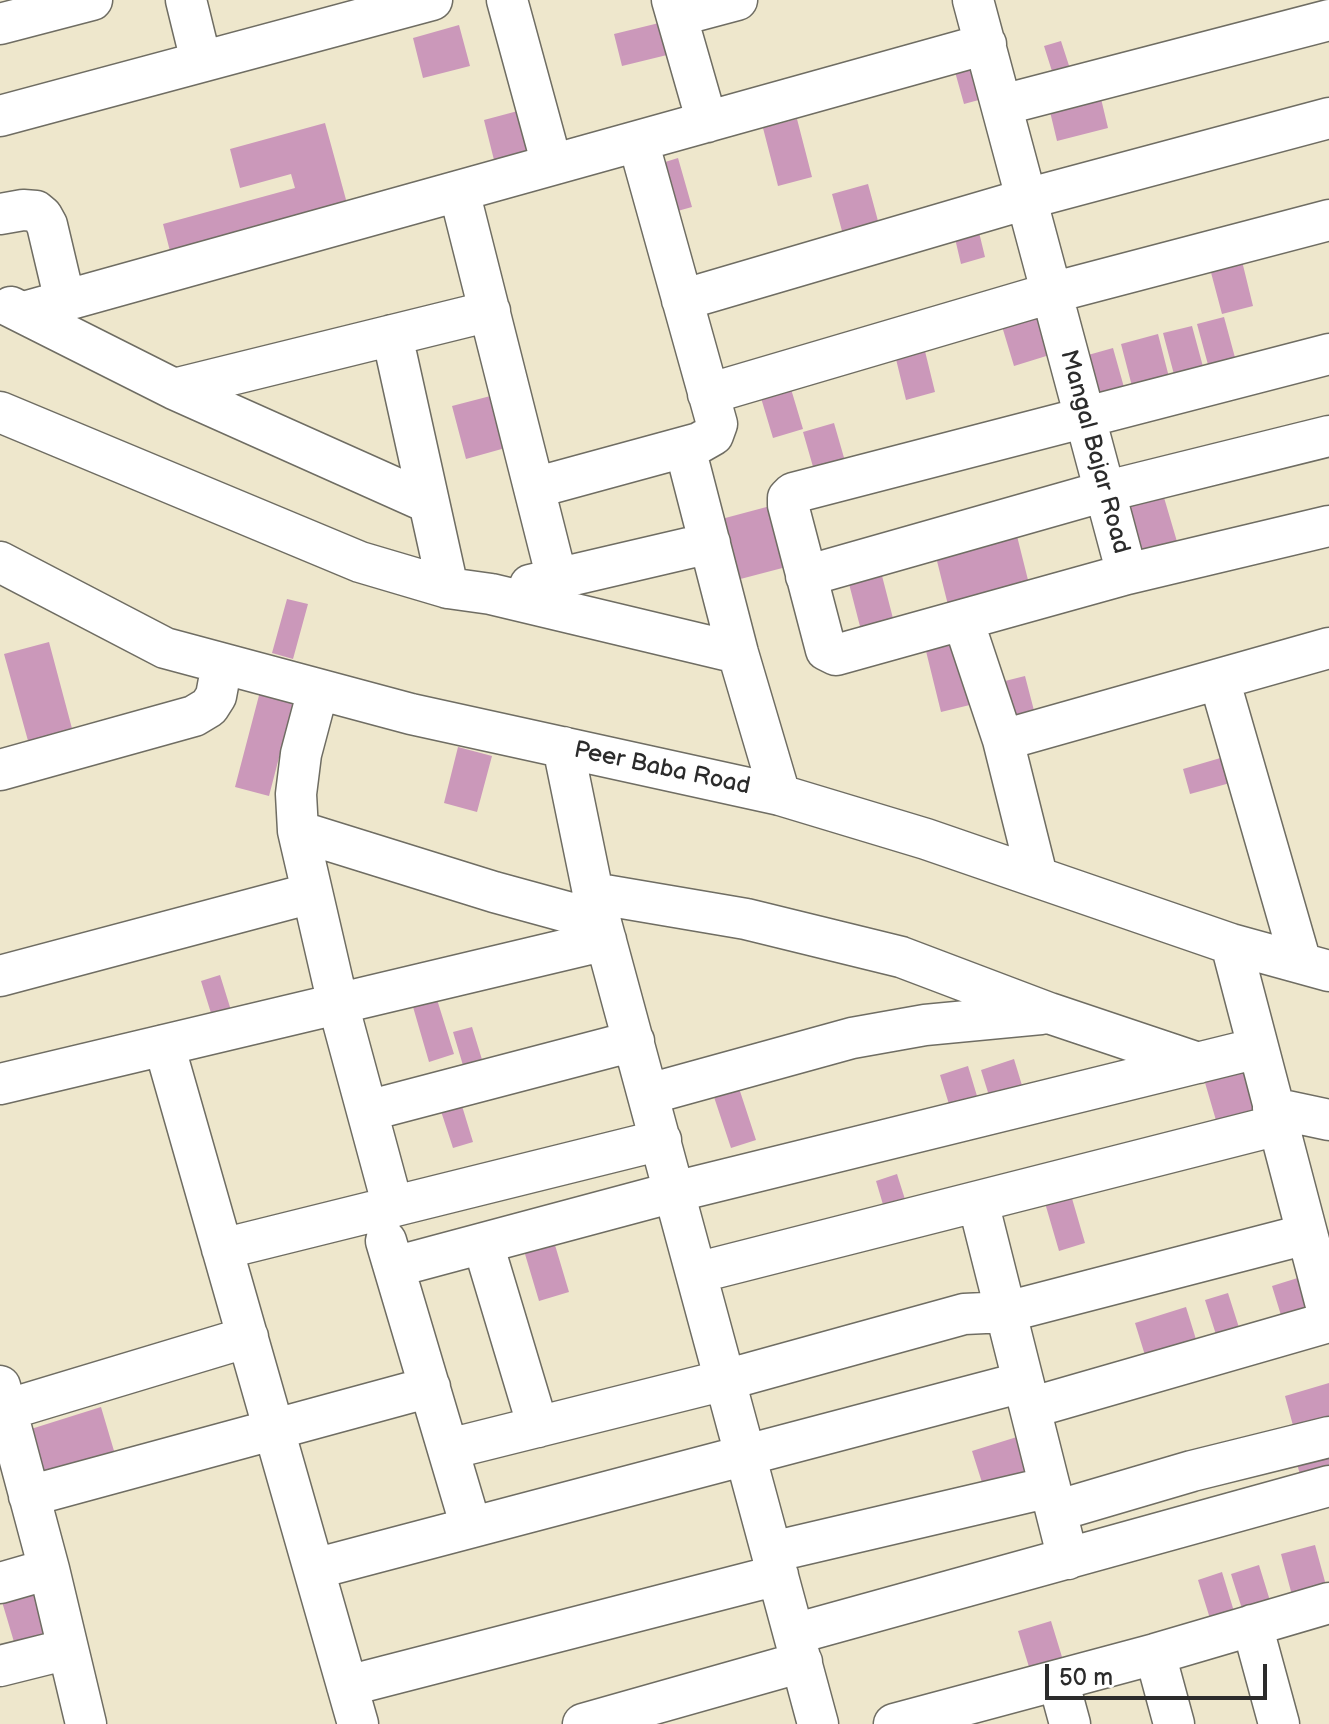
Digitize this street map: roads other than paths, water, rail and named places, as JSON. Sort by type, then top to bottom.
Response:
[{"type":"street","points":[[0,24],[92,0]]},
{"type":"street","points":[[186,0],[201,61]]},
{"type":"street","points":[[0,116],[432,0]]},
{"type":"street","points":[[507,0],[552,165]]},
{"type":"street","points":[[707,122],[674,8],[737,0]]},
{"type":"street","name":"Mangal Bajar Road","points":[[806,576],[826,650],[836,655],[1127,574],[973,0]]},
{"type":"street","points":[[1002,105],[1329,20]]},
{"type":"street","points":[[12,307],[65,301],[986,44]]},
{"type":"street","points":[[682,300],[1026,199],[1329,118]]},
{"type":"street","points":[[534,488],[685,448],[713,435],[717,424],[638,141]]},
{"type":"street","points":[[459,191],[557,579]]},
{"type":"street","points":[[0,214],[23,210],[36,211],[42,216],[47,225],[65,301]]},
{"type":"street","points":[[708,394],[1051,293],[1329,220]]},
{"type":"street","points":[[12,307],[174,389],[429,503]]},
{"type":"street","points":[[174,389],[490,311]]},
{"type":"street","points":[[392,335],[448,588]]},
{"type":"street","points":[[1329,354],[793,493],[788,498],[788,505],[806,576],[1103,492],[1329,436]]},
{"type":"street","points":[[0,412],[360,562],[448,588],[491,594],[738,653]]},
{"type":"street","points":[[685,448],[738,653],[780,795]]},
{"type":"street","points":[[1127,574],[1329,526]]},
{"type":"street","points":[[491,594],[710,543]]},
{"type":"street","name":"Peer Baba Road","points":[[0,562],[165,648],[318,690],[780,795],[926,839],[1231,944],[1315,967]]},
{"type":"street","points":[[963,620],[1003,740],[1037,876]]},
{"type":"street","points":[[1003,740],[1329,648]]},
{"type":"street","points":[[0,770],[194,716],[209,707],[216,696],[222,664]]},
{"type":"street","points":[[1219,679],[1315,967]]},
{"type":"street","points":[[318,690],[301,754],[296,794],[298,831],[338,1004],[367,1111],[394,1267],[471,1527]]},
{"type":"street","points":[[563,747],[600,918],[818,1724]]},
{"type":"street","points":[[298,831],[494,892],[600,918],[746,919],[901,957],[1049,1013],[1198,1063]]},
{"type":"street","points":[[0,976],[312,893]]},
{"type":"street","points":[[0,1084],[338,1004],[600,918]]},
{"type":"street","points":[[314,1569],[746,1454],[1027,1395],[1329,1320],[1231,944]]},
{"type":"street","points":[[649,1094],[852,1038],[925,1025],[1049,1013]]},
{"type":"street","points":[[367,1111],[634,1041]]},
{"type":"street","points":[[164,1045],[358,1724]]},
{"type":"street","points":[[394,1267],[674,1192],[1258,1048]]},
{"type":"street","points":[[696,1273],[978,1202],[1276,1116],[1329,1120]]},
{"type":"street","points":[[222,1249],[661,1140]]},
{"type":"street","points":[[978,1202],[1068,1559]]},
{"type":"street","points":[[449,1449],[725,1380],[964,1314],[1006,1312],[1307,1234]]},
{"type":"street","points":[[483,1244],[538,1427]]},
{"type":"street","points":[[86,1724],[3,1398],[248,1337]]},
{"type":"street","points":[[29,1496],[430,1387]]},
{"type":"street","points":[[347,1686],[775,1563],[1053,1499],[1192,1471],[1329,1437]]},
{"type":"street","points":[[583,1724],[798,1648],[1068,1559],[1329,1486]]},
{"type":"street","points":[[0,1583],[49,1569]]},
{"type":"street","points":[[894,1724],[1155,1654],[1329,1603]]},
{"type":"street","points":[[1252,1625],[1279,1724]]},
{"type":"street","points":[[0,1666],[68,1649]]},
{"type":"street","points":[[1155,1654],[1174,1724]]},
{"type":"street","points":[[1058,1680],[1070,1724]]}]
